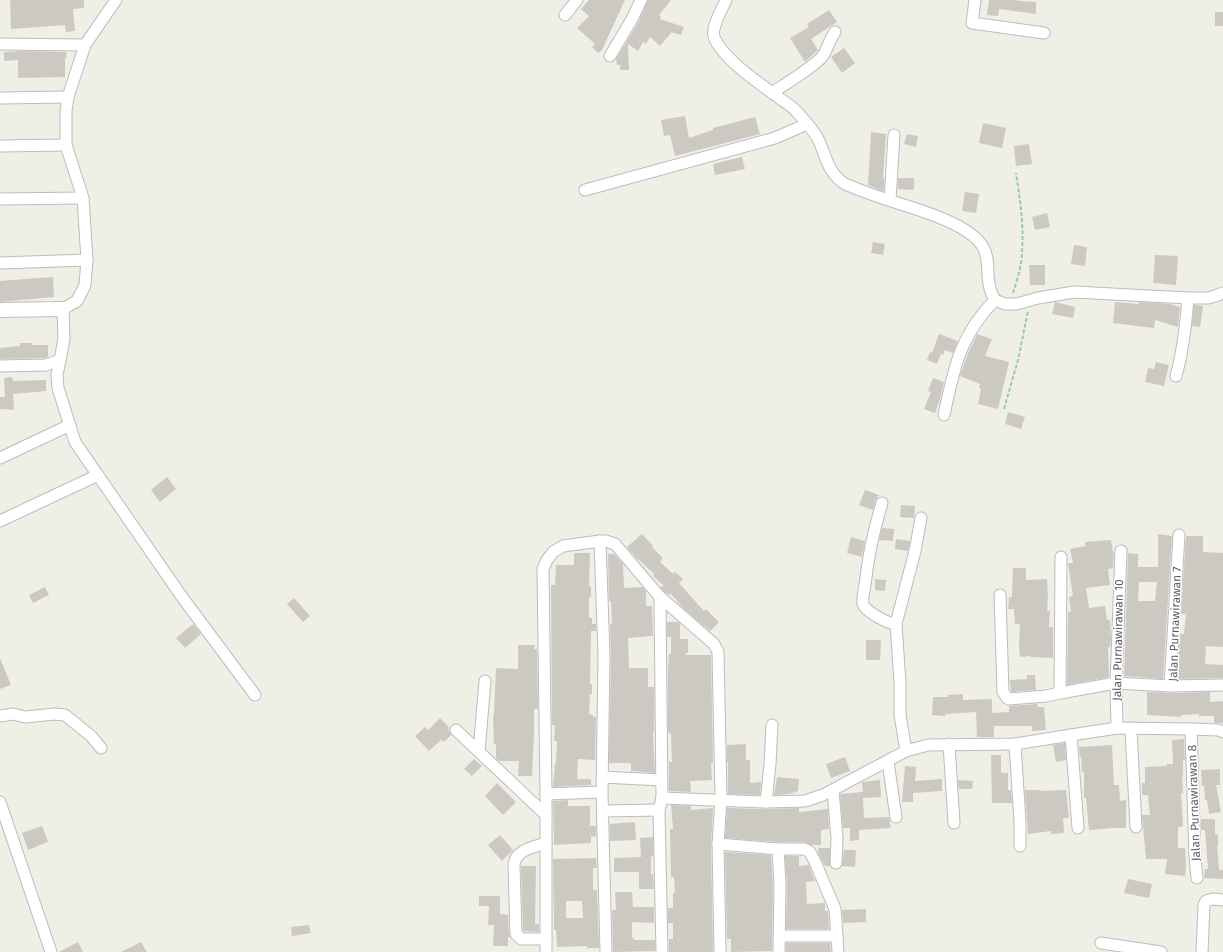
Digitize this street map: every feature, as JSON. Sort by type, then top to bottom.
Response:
[{"type":"street","points":[[0,310],[63,309],[76,301],[85,284],[87,260],[83,198],[66,145],[66,111],[68,97],[85,45],[116,0]]},
{"type":"street","points":[[566,15],[577,0]]},
{"type":"street","points":[[610,56],[632,19],[641,0]]},
{"type":"street","points":[[726,0],[714,29],[714,36],[720,48],[730,59],[796,111],[818,140],[830,169],[836,179],[845,184],[943,219],[970,233],[983,247],[986,258],[989,287],[995,300],[1005,304],[1017,304],[1030,300],[1074,292],[1208,298],[1223,292]]},
{"type":"street","points":[[975,0],[972,23],[1044,33]]},
{"type":"street","points":[[772,93],[824,56],[835,32]]},
{"type":"street","points":[[0,44],[85,45]]},
{"type":"street","points":[[0,98],[68,97]]},
{"type":"street","points":[[585,190],[775,138],[807,124]]},
{"type":"street","points":[[890,200],[894,135]]},
{"type":"street","points":[[0,146],[66,145]]},
{"type":"street","points":[[0,199],[83,198]]},
{"type":"street","points":[[0,263],[87,260]]},
{"type":"street","points":[[1176,376],[1180,362],[1187,320],[1188,298]]},
{"type":"street","points":[[944,415],[953,372],[964,341],[983,312],[995,300]]},
{"type":"street","points":[[63,309],[64,339],[57,375],[58,388],[75,442],[182,597],[255,695]]},
{"type":"street","points":[[0,366],[46,365],[60,360]]},
{"type":"street","points":[[0,458],[70,425]]},
{"type":"street","points":[[0,521],[98,475]]},
{"type":"street","points":[[882,503],[875,524],[863,602],[865,607],[884,622],[896,624]]},
{"type":"street","points":[[906,751],[900,715],[896,624],[915,551],[921,518]]},
{"type":"street","name":"Jalan Purnawirawan 7","points":[[1179,535],[1170,686],[1223,685]]},
{"type":"street","points":[[600,541],[604,656],[602,792],[606,952]]},
{"type":"street","points":[[546,952],[546,794],[543,569],[553,552],[563,546],[606,541],[615,544],[660,597],[714,644],[718,652],[721,800],[718,844],[720,952]]},
{"type":"street","name":"Jalan Purnawirawan 10","points":[[1117,728],[1116,683],[1121,551]]},
{"type":"street","points":[[1060,693],[1061,557]]},
{"type":"street","points":[[1000,596],[1003,692],[1009,699],[1046,696],[1116,683],[1170,686]]},
{"type":"street","points":[[660,597],[662,798],[659,810],[662,952]]},
{"type":"street","points":[[479,751],[485,681]]},
{"type":"street","points":[[0,716],[13,714],[25,717],[55,714],[65,715],[91,736],[101,748]]},
{"type":"street","points":[[766,802],[772,726]]},
{"type":"street","points":[[662,798],[766,802],[805,801],[823,795],[867,771],[888,762],[906,751],[928,745],[1015,744],[1071,734],[1117,728],[1131,730],[1218,730],[1223,732]]},
{"type":"street","name":"Jalan Purnawirawan 8","points":[[1191,729],[1197,878]]},
{"type":"street","points":[[456,730],[546,815]]},
{"type":"street","points":[[1131,730],[1136,827]]},
{"type":"street","points":[[1071,734],[1078,828]]},
{"type":"street","points":[[949,744],[954,824]]},
{"type":"street","points":[[1015,744],[1020,846]]},
{"type":"street","points":[[888,762],[896,817]]},
{"type":"street","points":[[602,777],[661,780]]},
{"type":"street","points":[[833,790],[837,838],[836,863]]},
{"type":"street","points":[[546,794],[602,792]]},
{"type":"street","points":[[0,802],[51,952]]},
{"type":"street","points":[[603,811],[659,810]]},
{"type":"street","points":[[546,843],[525,850],[519,854],[514,861],[516,934],[521,939],[546,939]]},
{"type":"street","points":[[718,844],[778,849],[804,849],[810,852],[835,909],[838,952]]},
{"type":"street","points":[[778,849],[780,884],[779,952]]},
{"type":"street","points":[[1202,952],[1204,905],[1206,901],[1213,899],[1223,900]]},
{"type":"street","points":[[779,936],[837,936]]},
{"type":"street","points":[[1102,943],[1161,952]]},
{"type":"path","points":[[1010,304],[1019,274],[1022,252],[1022,220],[1016,173]]},
{"type":"path","points":[[1004,409],[1018,360],[1030,300]]},
{"type":"building","points":[[10,0],[84,0],[84,8],[73,9],[75,31],[66,32],[65,25],[11,29]]},
{"type":"building","points":[[589,0],[625,0],[602,50],[598,53],[592,47],[595,44],[577,28],[589,16],[581,9]]},
{"type":"building","points":[[648,0],[671,0],[659,15],[661,17],[660,19],[684,27],[681,35],[671,32],[660,46],[650,37],[646,44],[643,42],[638,51],[628,44],[629,70],[620,70],[620,65],[617,65],[616,59],[638,23]]},
{"type":"building","points":[[989,0],[1036,2],[1036,14],[999,9],[998,16],[987,15]]},
{"type":"building","points":[[829,10],[837,22],[811,39],[818,50],[805,62],[790,38],[809,27],[807,24]]},
{"type":"building","points":[[1215,12],[1223,12],[1223,26],[1215,26]]},
{"type":"building","points":[[844,48],[855,63],[842,73],[831,57]]},
{"type":"building","points":[[4,52],[66,52],[67,58],[65,58],[65,77],[18,78],[18,60],[4,61]]},
{"type":"building","points":[[685,116],[689,138],[713,130],[713,128],[755,117],[760,134],[675,156],[670,135],[664,136],[661,120]]},
{"type":"building","points":[[983,123],[1006,128],[1002,148],[979,143]]},
{"type":"building","points":[[871,132],[886,134],[883,178],[884,189],[882,191],[868,185]]},
{"type":"building","points":[[907,134],[918,136],[916,147],[904,144]]},
{"type":"building","points":[[1029,144],[1032,164],[1016,166],[1014,146]]},
{"type":"building","points":[[742,157],[745,169],[715,175],[713,164]]},
{"type":"building","points":[[898,178],[914,178],[914,190],[898,189]]},
{"type":"building","points":[[965,192],[979,194],[976,213],[962,211]]},
{"type":"building","points":[[1047,213],[1050,227],[1035,230],[1032,217]]},
{"type":"building","points":[[873,242],[885,244],[883,255],[871,253]]},
{"type":"building","points":[[1074,245],[1087,247],[1085,266],[1071,264]]},
{"type":"building","points":[[1155,255],[1178,256],[1176,285],[1153,283]]},
{"type":"building","points":[[1029,265],[1045,265],[1045,285],[1030,285]]},
{"type":"building","points":[[53,277],[54,297],[0,302],[0,281]]},
{"type":"building","points":[[1055,302],[1075,307],[1073,318],[1052,314]]},
{"type":"building","points":[[1115,302],[1170,304],[1180,307],[1178,327],[1155,320],[1154,328],[1113,323]]},
{"type":"building","points":[[1194,305],[1203,306],[1200,327],[1192,326]]},
{"type":"building","points":[[939,334],[958,341],[953,353],[945,350],[943,355],[941,354],[937,364],[927,360],[930,352],[932,353]]},
{"type":"building","points":[[977,334],[992,339],[985,356],[1009,362],[998,409],[978,404],[981,389],[979,388],[980,384],[960,376]]},
{"type":"building","points":[[20,343],[48,345],[48,357],[0,359],[0,348],[20,346]]},
{"type":"building","points":[[1156,362],[1169,365],[1164,386],[1145,382],[1148,368],[1154,369]]},
{"type":"building","points":[[12,377],[13,381],[46,380],[46,391],[13,394],[14,410],[0,409],[0,397],[5,397],[4,378]]},
{"type":"building","points":[[933,378],[944,382],[935,413],[924,409],[931,392],[928,391]]},
{"type":"building","points":[[1008,412],[1025,417],[1021,429],[1005,424]]},
{"type":"building","points":[[167,477],[176,489],[160,502],[151,490]]},
{"type":"building","points":[[865,490],[879,495],[875,501],[873,510],[859,505]]},
{"type":"building","points":[[901,505],[915,506],[914,518],[900,517]]},
{"type":"building","points":[[882,528],[894,529],[893,541],[879,540]]},
{"type":"building","points":[[642,534],[663,558],[660,562],[673,574],[675,572],[683,579],[679,583],[704,611],[706,609],[719,622],[710,631],[684,609],[670,593],[669,595],[660,587],[664,586],[627,547]]},
{"type":"building","points":[[1158,534],[1172,536],[1163,679],[1124,676],[1128,553],[1138,554],[1138,567],[1158,567]],"holes":[[[1139,582],[1157,582],[1155,601],[1138,601]]]},
{"type":"building","points":[[1186,536],[1203,536],[1203,552],[1223,553],[1223,647],[1206,646],[1205,664],[1223,665],[1223,678],[1177,679],[1180,634],[1184,634],[1186,614],[1181,614]]},
{"type":"building","points":[[851,537],[865,541],[862,557],[847,553]]},
{"type":"building","points":[[896,539],[910,541],[908,551],[895,549]]},
{"type":"building","points":[[1111,540],[1114,553],[1113,568],[1108,569],[1110,585],[1086,588],[1089,608],[1105,606],[1107,620],[1110,620],[1111,639],[1110,647],[1108,647],[1109,677],[1067,685],[1068,612],[1071,612],[1069,597],[1073,596],[1068,563],[1073,563],[1070,549],[1085,546],[1085,542]]},
{"type":"building","points":[[574,553],[590,553],[589,586],[591,586],[591,597],[589,597],[589,618],[592,618],[592,624],[596,624],[596,631],[591,631],[590,684],[592,684],[592,694],[590,694],[589,714],[596,717],[595,760],[578,759],[577,779],[591,779],[591,785],[553,787],[557,741],[554,741],[555,725],[552,725],[551,585],[555,585],[556,565],[574,565]]},
{"type":"building","points":[[608,554],[614,554],[623,564],[624,588],[643,587],[646,591],[646,606],[652,606],[653,636],[628,638],[629,668],[648,668],[648,687],[654,687],[653,733],[655,773],[631,771],[631,763],[609,763],[611,656],[610,624],[612,624],[611,601],[609,601]]},
{"type":"building","points":[[1013,568],[1026,568],[1026,580],[1047,579],[1047,611],[1050,611],[1049,627],[1053,627],[1053,658],[1030,656],[1020,657],[1020,624],[1015,624],[1014,609],[1008,609],[1009,597],[1012,597]]},
{"type":"building","points":[[875,579],[886,580],[885,591],[875,590]]},
{"type":"building","points":[[45,587],[49,595],[33,603],[29,595]]},
{"type":"building","points":[[294,598],[310,616],[303,622],[287,604]]},
{"type":"building","points":[[667,622],[678,622],[680,624],[680,639],[688,639],[688,652],[685,655],[711,655],[712,780],[690,781],[691,792],[669,791],[669,762],[672,762],[671,734],[668,732],[668,671],[669,654],[671,654],[671,637],[667,637]]},
{"type":"building","points":[[193,624],[201,634],[185,648],[176,638]]},
{"type":"building","points":[[866,640],[881,640],[880,660],[866,660]]},
{"type":"building","points":[[518,645],[535,645],[534,649],[537,649],[538,709],[534,709],[532,776],[518,776],[519,761],[499,761],[496,758],[496,744],[494,744],[493,715],[496,668],[518,669]]},
{"type":"building","points":[[0,658],[11,685],[0,689]]},
{"type":"building","points":[[1027,675],[1035,675],[1036,690],[1011,692],[1010,680],[1027,679]]},
{"type":"building","points":[[1147,692],[1210,692],[1210,702],[1223,701],[1223,723],[1214,723],[1214,716],[1199,716],[1199,714],[1181,715],[1181,717],[1147,715]]},
{"type":"building","points":[[963,694],[963,700],[992,699],[992,713],[1009,712],[1009,706],[1037,704],[1038,707],[1044,707],[1046,730],[1032,731],[1032,726],[994,726],[994,737],[977,737],[976,712],[945,714],[945,716],[932,715],[933,697],[948,697],[948,695]]},
{"type":"building","points":[[440,718],[449,727],[448,728],[451,735],[444,742],[441,740],[429,751],[415,736],[425,727],[428,730]]},
{"type":"building","points":[[1184,739],[1185,760],[1183,760],[1182,775],[1183,793],[1181,793],[1183,826],[1178,827],[1178,848],[1185,848],[1185,876],[1165,874],[1167,859],[1146,859],[1142,815],[1150,815],[1148,795],[1142,795],[1142,783],[1145,783],[1145,767],[1167,766],[1167,764],[1173,764],[1172,740]]},
{"type":"building","points":[[1065,743],[1066,760],[1056,762],[1053,745]]},
{"type":"building","points":[[746,744],[746,760],[750,760],[750,783],[761,782],[760,795],[728,794],[727,745]]},
{"type":"building","points":[[1112,745],[1114,785],[1119,785],[1120,801],[1126,800],[1126,828],[1089,830],[1086,798],[1084,798],[1084,772],[1082,772],[1079,747]]},
{"type":"building","points":[[991,755],[1001,755],[1001,773],[1008,773],[1008,790],[1011,790],[1012,803],[992,803]]},
{"type":"building","points":[[845,757],[850,771],[831,778],[826,764]]},
{"type":"building","points":[[474,759],[482,766],[472,776],[464,769]]},
{"type":"building","points":[[905,766],[916,767],[915,781],[942,779],[942,791],[913,793],[913,802],[902,802]]},
{"type":"building","points":[[1220,769],[1220,785],[1216,785],[1221,812],[1209,814],[1207,800],[1205,800],[1204,785],[1202,786],[1201,770]]},
{"type":"building","points":[[777,777],[799,779],[798,791],[789,794],[774,795]]},
{"type":"building","points":[[880,780],[881,797],[863,798],[864,818],[889,817],[891,828],[859,830],[859,840],[850,841],[850,828],[843,828],[840,794],[863,792],[862,782]]},
{"type":"building","points":[[958,780],[973,781],[972,789],[959,789]]},
{"type":"building","points":[[497,783],[516,802],[503,815],[485,796]]},
{"type":"building","points":[[1025,790],[1066,790],[1069,818],[1063,818],[1064,833],[1051,834],[1051,831],[1028,834]]},
{"type":"building","points":[[568,800],[568,806],[590,806],[590,826],[596,826],[596,836],[591,837],[591,843],[554,845],[553,801]]},
{"type":"building","points":[[671,805],[691,806],[691,810],[713,808],[711,844],[713,952],[669,952],[669,939],[673,939],[673,923],[668,923],[668,908],[673,908],[673,893],[675,893],[674,877],[671,877],[670,829],[673,829]]},
{"type":"building","points":[[727,808],[799,808],[799,812],[828,809],[829,829],[821,830],[821,845],[811,845],[804,842],[778,842],[725,838]]},
{"type":"building","points":[[1201,819],[1215,819],[1215,835],[1218,834],[1217,846],[1219,870],[1223,870],[1223,879],[1204,878],[1205,869],[1208,869],[1205,830],[1201,830]]},
{"type":"building","points":[[635,822],[636,840],[610,841],[610,824]]},
{"type":"building","points":[[42,826],[48,842],[28,850],[22,833]]},
{"type":"building","points":[[500,835],[513,850],[502,861],[488,845]]},
{"type":"building","points":[[653,837],[651,874],[653,874],[654,889],[639,889],[639,872],[614,872],[614,858],[641,857],[640,838]]},
{"type":"building","points":[[818,848],[830,848],[830,866],[825,866],[818,853]]},
{"type":"building","points":[[844,850],[856,850],[855,867],[842,866]]},
{"type":"building","points":[[725,852],[771,855],[773,884],[772,951],[731,952],[731,939],[727,939]]},
{"type":"building","points":[[785,856],[799,856],[799,866],[809,865],[815,881],[806,882],[807,904],[825,903],[825,911],[828,911],[829,929],[786,929],[787,884]]},
{"type":"building","points":[[596,858],[597,868],[593,868],[593,890],[597,890],[599,948],[587,948],[587,946],[557,947],[556,930],[554,930],[553,859]],"holes":[[[566,901],[582,901],[583,918],[566,918]]]},
{"type":"building","points":[[521,866],[536,866],[535,924],[539,924],[539,932],[523,931]]},
{"type":"building","points":[[1128,879],[1152,884],[1149,898],[1124,893]]},
{"type":"building","points":[[615,892],[632,892],[633,907],[654,907],[654,923],[632,922],[632,938],[634,938],[634,940],[655,940],[655,951],[613,952],[612,910],[616,910]]},
{"type":"building","points":[[479,896],[500,896],[500,914],[508,915],[510,937],[508,937],[508,946],[493,946],[494,925],[488,925],[489,906],[479,906]]},
{"type":"building","points":[[866,909],[866,922],[843,923],[842,910]]},
{"type":"building","points":[[309,925],[311,933],[292,936],[291,927]]},
{"type":"building","points":[[78,942],[83,952],[59,952]]},
{"type":"building","points":[[141,942],[147,952],[121,952]]},
{"type":"building","points":[[786,943],[830,943],[831,952],[786,952]]}]
